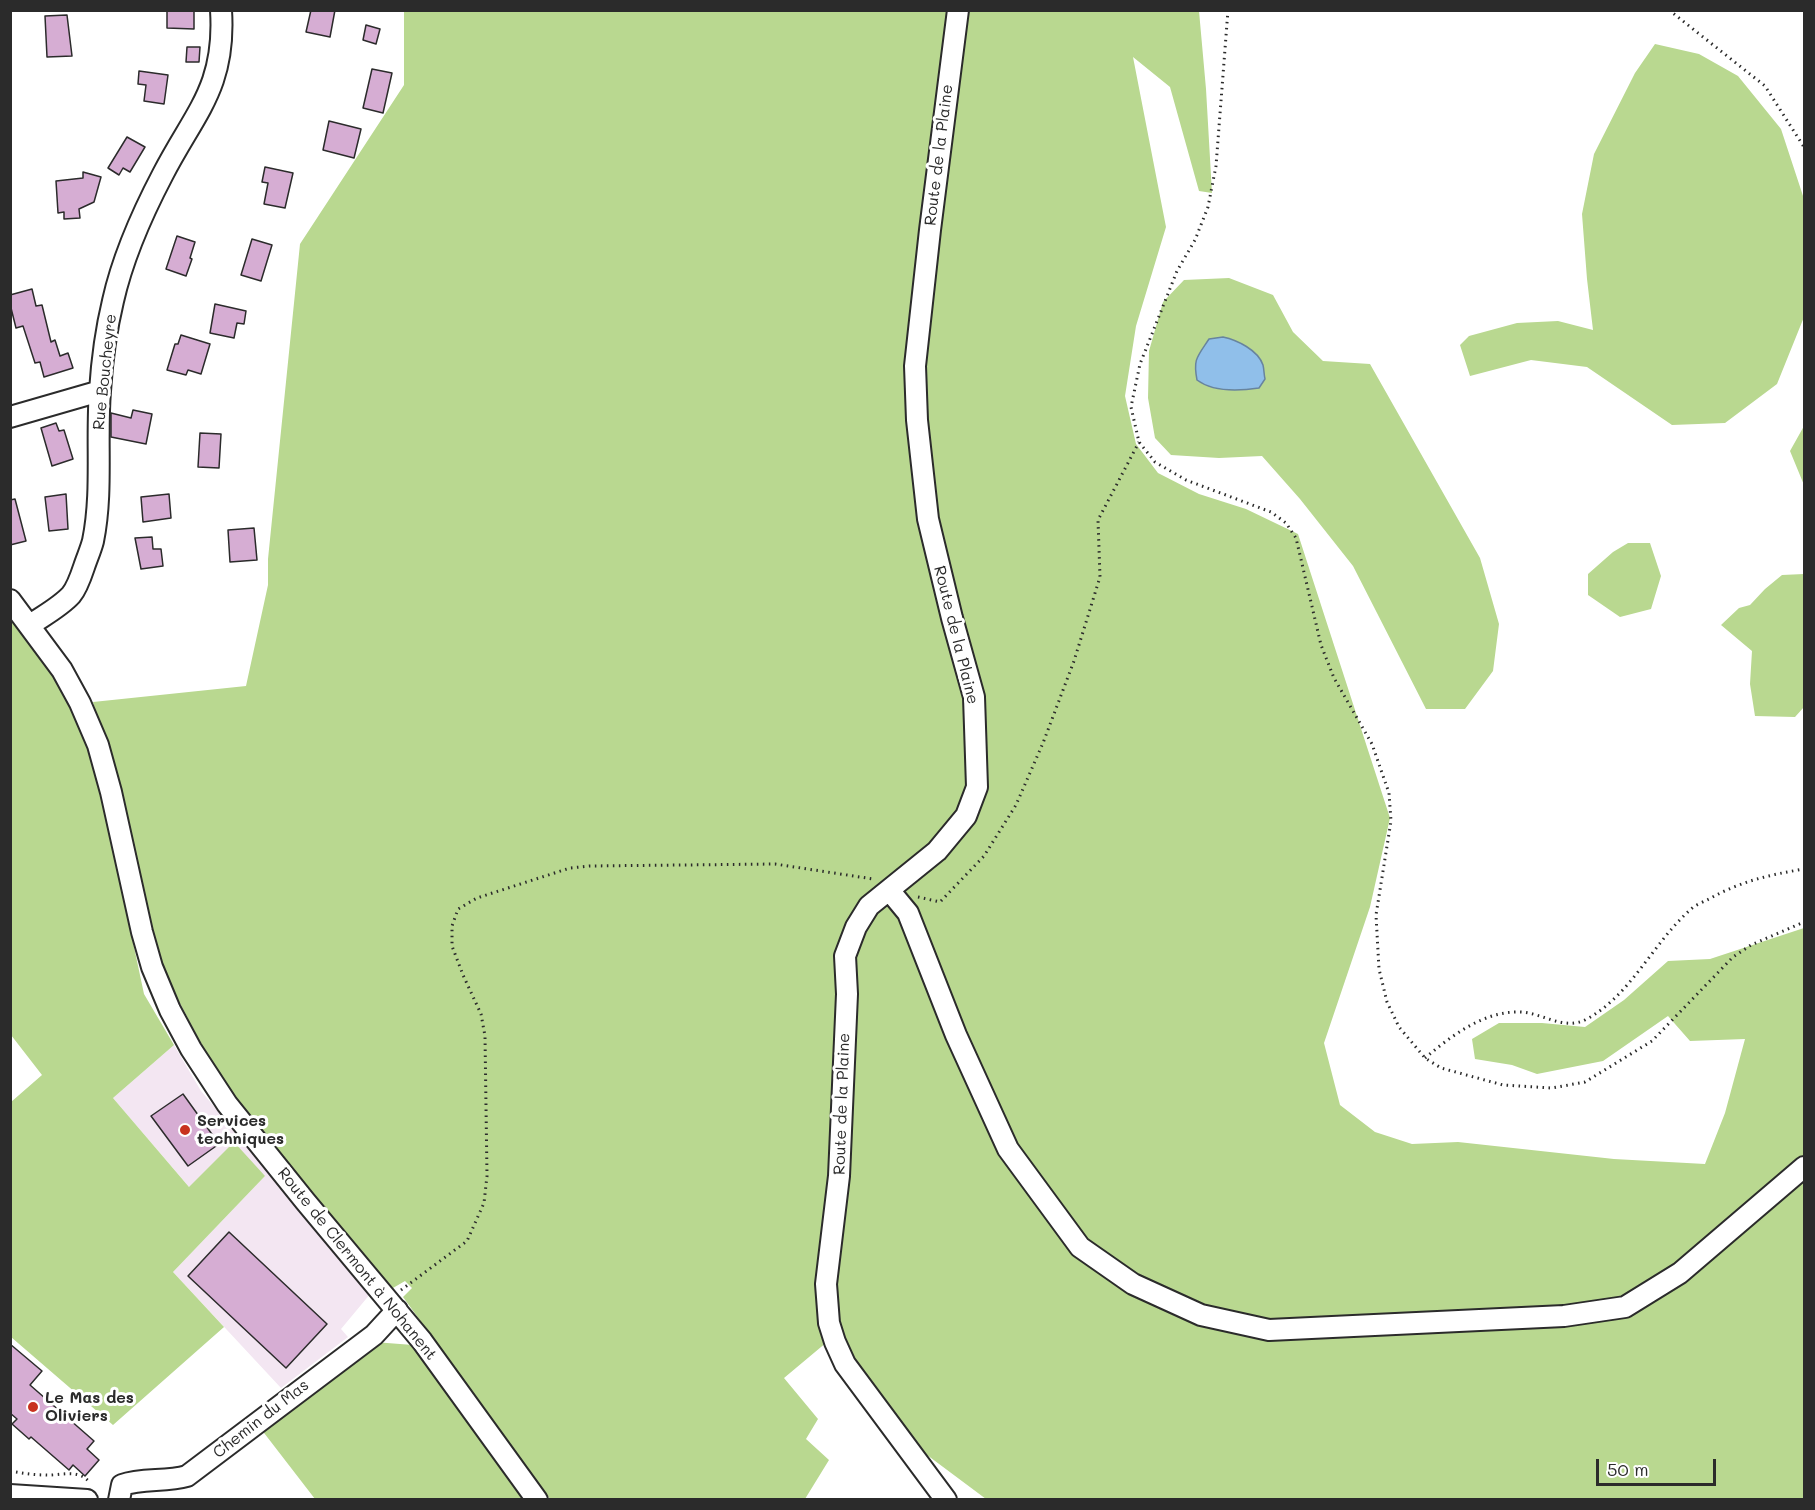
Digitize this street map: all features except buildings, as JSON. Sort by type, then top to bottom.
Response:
[{"type":"street","name":"Rue Boucheyre","points":[[30,625],[71,595],[81,578],[93,541],[97,503],[100,391],[106,331],[123,260],[163,173],[208,96],[220,56],[221,10]]},
{"type":"street","name":"Route de la Plaine","points":[[946,1500],[845,1364],[829,1323],[827,1273],[839,1176],[847,994],[845,956],[856,927],[868,906],[938,851],[966,816],[976,787],[974,697],[951,618],[928,519],[915,366],[958,10]]},
{"type":"street","points":[[10,417],[100,391]]},
{"type":"street","name":"Route de Clermont à Nohanent","points":[[10,600],[62,670],[81,703],[98,745],[111,792],[152,967],[186,1040],[208,1078],[305,1202],[393,1305],[447,1375],[537,1500]]},
{"type":"street","points":[[889,890],[908,913],[957,1035],[1008,1149],[1080,1247],[1132,1284],[1202,1315],[1269,1329],[1564,1316],[1625,1307],[1680,1273],[1804,1167]]},
{"type":"street","name":"Chemin du Mas","points":[[120,1492],[132,1482],[171,1480],[187,1476],[374,1335],[393,1305]]},
{"type":"street","points":[[10,1495],[88,1496]]},
{"type":"path","points":[[1228,10],[1216,166],[1208,207],[1195,240],[1177,271],[1140,364],[1131,407],[1139,442],[1155,462],[1186,480],[1271,512],[1286,523],[1296,538],[1321,645],[1334,678],[1372,744],[1389,793],[1391,821],[1376,915],[1379,969],[1387,1002],[1399,1028],[1425,1058],[1441,1068],[1503,1085],[1552,1088],[1585,1082],[1618,1064],[1652,1041],[1733,957],[1750,945],[1804,922]]},
{"type":"path","points":[[1669,10],[1765,86],[1804,147]]},
{"type":"path","points":[[393,1305],[467,1241],[484,1203],[487,1176],[485,1036],[481,1014],[452,946],[452,926],[458,909],[477,898],[570,868],[590,866],[775,864],[872,879],[889,890],[940,902],[984,856],[1016,805],[1043,743],[1074,660],[1100,577],[1098,520],[1139,442]]},
{"type":"path","points":[[1425,1058],[1449,1037],[1483,1020],[1502,1014],[1518,1012],[1562,1024],[1585,1021],[1605,1007],[1629,983],[1691,909],[1721,892],[1763,876],[1804,869]]},
{"type":"path","points":[[10,1471],[47,1476],[82,1475],[88,1496]]},
{"type":"shaded area","points":[[174,1045],[201,1091],[371,1293],[341,1329],[348,1337],[281,1388],[173,1272],[265,1176],[190,1188],[113,1098]]},
{"type":"green space","points":[[404,11],[1199,11],[1212,193],[1199,191],[1170,87],[1133,57],[1166,227],[1136,326],[1125,396],[1136,444],[1158,473],[1199,494],[1246,509],[1298,534],[1390,818],[1370,907],[1324,1043],[1340,1105],[1375,1132],[1412,1144],[1458,1142],[1614,1159],[1705,1164],[1725,1113],[1745,1039],[1690,1041],[1668,1016],[1603,1061],[1537,1074],[1512,1065],[1475,1059],[1472,1039],[1499,1023],[1542,1023],[1585,1027],[1624,1000],[1668,961],[1710,959],[1804,928],[1804,1499],[986,1499],[923,1452],[827,1342],[784,1378],[818,1419],[806,1439],[829,1460],[805,1499],[550,1499],[403,1297],[412,1288],[405,1281],[393,1288],[335,1223],[268,1138],[228,1095],[161,967],[127,827],[93,702],[246,686],[268,585],[268,559],[300,244],[404,85]]},
{"type":"green space","points":[[1655,44],[1699,54],[1738,76],[1781,129],[1804,199],[1804,317],[1777,384],[1725,423],[1672,425],[1587,367],[1531,360],[1470,376],[1460,345],[1469,336],[1517,323],[1558,321],[1593,330],[1582,214],[1594,154],[1635,73]]},
{"type":"green space","points":[[1229,278],[1273,295],[1293,332],[1323,361],[1370,364],[1480,558],[1499,624],[1493,671],[1465,709],[1426,709],[1353,566],[1300,499],[1262,456],[1219,458],[1171,455],[1155,438],[1148,398],[1149,351],[1163,302],[1184,280]]},
{"type":"green space","points":[[1804,426],[1804,485],[1790,451]]},
{"type":"green space","points":[[1628,543],[1650,543],[1661,576],[1651,609],[1620,617],[1588,595],[1588,574],[1613,552]]},
{"type":"green space","points":[[1804,574],[1804,707],[1795,717],[1755,716],[1750,684],[1752,651],[1721,625],[1739,608],[1750,605],[1782,575]]},
{"type":"green space","points":[[10,618],[13,618],[43,658],[75,711],[96,768],[144,994],[174,1045],[113,1098],[189,1187],[234,1142],[265,1176],[173,1272],[224,1327],[113,1425],[11,1337],[11,1102],[42,1075],[11,1035]]},
{"type":"green space","points":[[374,1342],[413,1345],[524,1499],[315,1499],[261,1429]]},
{"type":"water","points":[[1223,337],[1246,346],[1257,355],[1263,365],[1265,379],[1259,388],[1219,389],[1197,380],[1196,363],[1199,354],[1209,339]]},
{"type":"place","name":"Services techniques","points":[[185,1130]]},
{"type":"place","name":"Le Mas des Oliviers","points":[[33,1407]]}]
